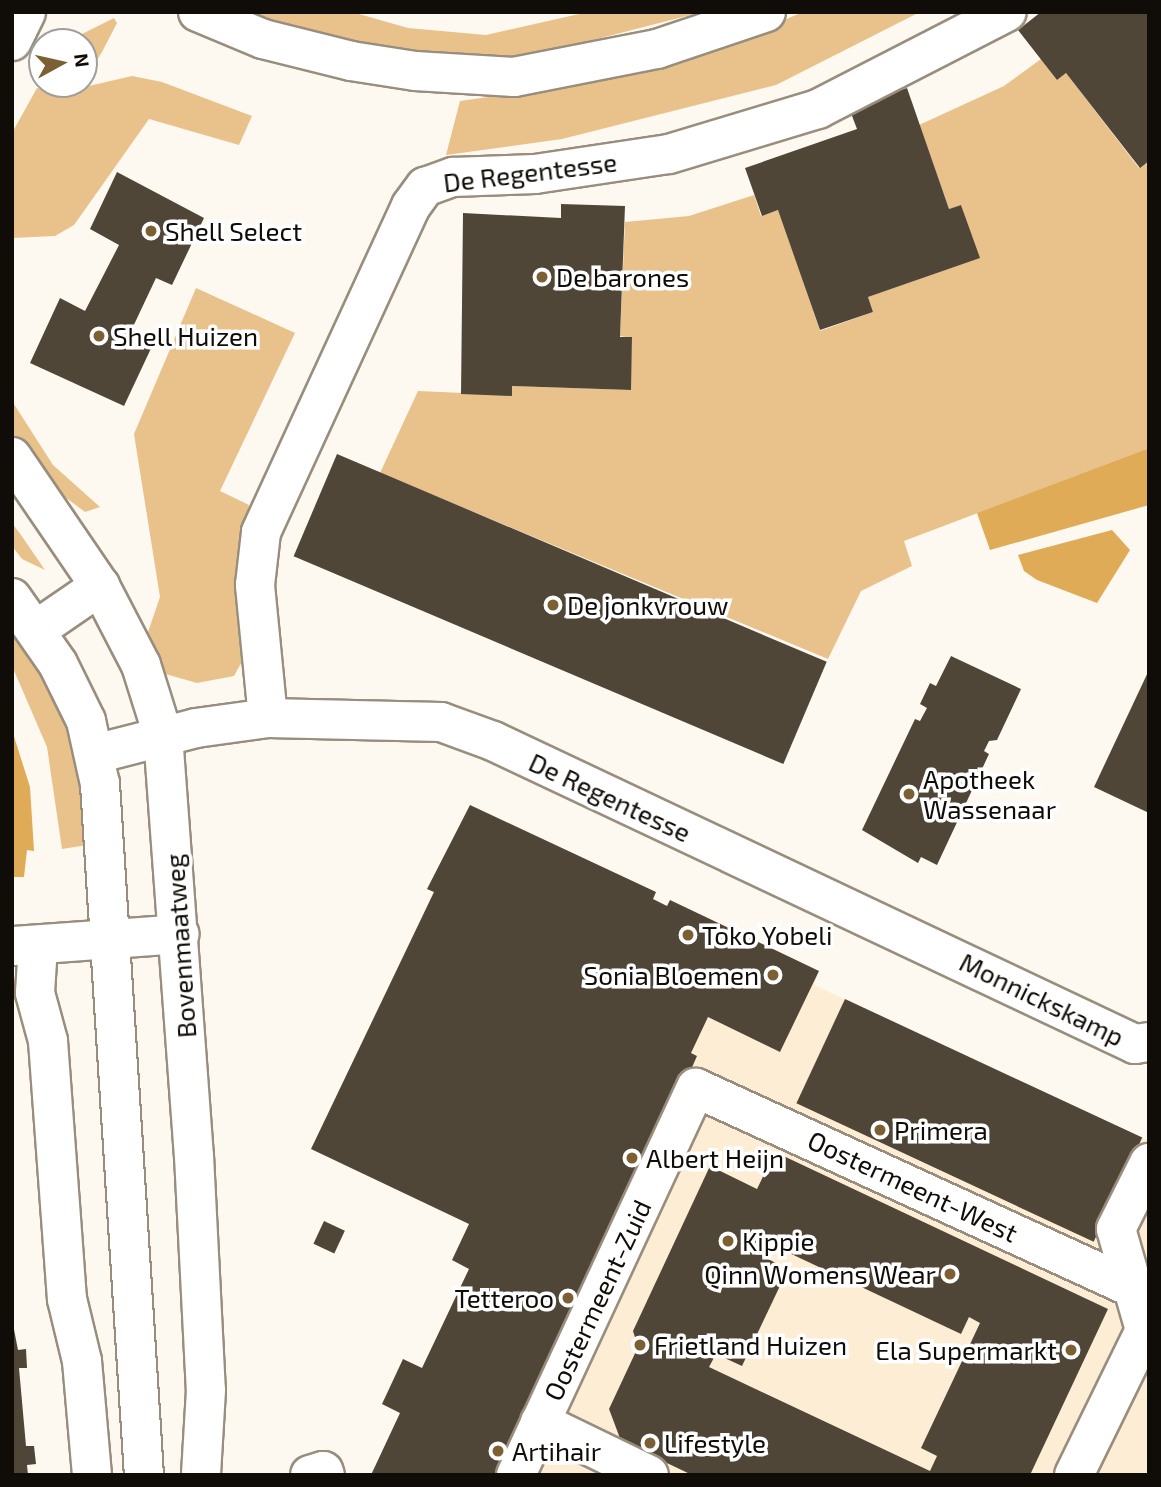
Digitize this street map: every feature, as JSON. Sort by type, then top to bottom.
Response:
[{"type":"street","points":[[12,41],[26,12]]},
{"type":"street","points":[[198,12],[263,39],[351,61],[514,77],[657,49],[766,12]]},
{"type":"street","name":"De Regentesse","points":[[268,718],[255,585],[261,531],[411,206],[425,187],[453,177],[535,174],[669,155],[818,108],[1007,12]]},
{"type":"street","name":"Bovenmaatweg","points":[[12,457],[100,586],[141,665],[163,736],[180,934],[205,1390],[201,1475]]},
{"type":"street","points":[[36,630],[100,586]]},
{"type":"street","points":[[12,598],[36,630],[80,708],[95,754],[103,815],[108,941],[144,1475]]},
{"type":"street","name":"De Regentesse","points":[[95,754],[163,736],[268,718],[378,717],[441,722],[466,729],[936,948]]},
{"type":"street","points":[[92,1475],[81,1351],[68,1299],[48,1041],[25,946],[180,934]]},
{"type":"street","name":"Monnickskamp","points":[[936,948],[1135,1044],[1149,1042]]},
{"type":"street","name":"Oostermeent-West","points":[[696,1088],[1129,1286]]},
{"type":"street","name":"Oostermeent-Zuid","points":[[516,1475],[696,1088]]},
{"type":"street","points":[[1074,1475],[1147,1331],[1129,1286],[1116,1229],[1149,1163]]},
{"type":"street","points":[[540,1422],[649,1475]]},
{"type":"street","points":[[310,1475],[323,1471],[325,1475]]},
{"type":"shaded area","points":[[240,12],[352,12],[408,28],[486,35],[588,12],[702,12],[527,57],[437,62],[367,53]]},
{"type":"shaded area","points":[[803,12],[920,12],[776,85],[562,139],[446,155],[460,101],[559,87],[739,39]]},
{"type":"shaded area","points":[[114,18],[117,23],[98,58],[98,28],[94,28]]},
{"type":"shaded area","points":[[1041,59],[1057,80],[1066,73],[1139,168],[1149,161],[1149,448],[904,541],[912,566],[861,591],[828,659],[380,473],[418,391],[512,395],[512,386],[630,390],[632,338],[620,336],[625,222],[689,216],[754,195],[761,216],[779,210],[820,331],[873,312],[868,297],[979,258],[961,205],[949,209],[919,125],[1004,86]]},
{"type":"shaded area","points":[[132,76],[162,82],[252,116],[239,145],[149,119],[74,225],[55,236],[12,238],[12,133],[31,98],[98,98],[98,84]]},
{"type":"shaded area","points":[[196,288],[295,333],[220,491],[249,505],[238,562],[245,656],[234,676],[197,683],[162,673],[146,638],[160,597],[134,434]]},
{"type":"shaded area","points":[[12,401],[53,465],[100,507],[85,512],[49,485],[12,433]]},
{"type":"shaded area","points":[[1149,448],[1149,505],[990,550],[977,513]]},
{"type":"shaded area","points":[[12,523],[45,570],[22,559],[12,546]]},
{"type":"shaded area","points":[[1112,530],[1130,550],[1097,603],[1037,580],[1024,571],[1018,555]]},
{"type":"shaded area","points":[[12,623],[32,651],[71,741],[82,777],[87,845],[62,849],[47,747],[12,666]]},
{"type":"shaded area","points":[[12,730],[30,787],[34,851],[27,850],[24,877],[12,877]]},
{"type":"shaded area","points":[[470,805],[656,892],[654,899],[667,906],[670,900],[819,971],[814,985],[1149,1141],[1149,1475],[371,1475],[400,1414],[382,1404],[403,1359],[422,1368],[469,1269],[452,1260],[469,1224],[311,1149],[433,893],[427,889]]},
{"type":"building","points":[[1041,12],[1149,12],[1149,161],[1140,168],[1066,73],[1057,80],[1018,30]]},
{"type":"building","points":[[907,88],[949,209],[961,205],[980,258],[868,297],[873,312],[820,330],[778,210],[762,216],[745,168],[857,129],[849,108]]},
{"type":"building","points":[[117,172],[204,218],[172,285],[156,278],[131,331],[154,342],[124,406],[30,363],[60,298],[85,311],[119,245],[90,229]]},
{"type":"building","name":"De barones","points":[[561,204],[625,206],[620,337],[632,337],[631,390],[512,386],[512,396],[461,394],[463,213],[561,218]]},
{"type":"building","name":"De jonkvrouw","points":[[337,454],[827,662],[783,764],[294,556]]},
{"type":"building","points":[[951,656],[1021,689],[997,740],[989,741],[984,751],[989,754],[937,865],[921,857],[918,863],[862,830],[915,719],[920,721],[927,708],[920,704],[930,683],[936,686]]},
{"type":"building","points":[[1149,670],[1149,813],[1094,787]]},
{"type":"building","points":[[470,805],[656,892],[653,899],[667,906],[670,900],[819,971],[780,1052],[708,1017],[691,1053],[697,1056],[690,1072],[498,1475],[371,1475],[400,1413],[382,1404],[403,1359],[422,1368],[469,1269],[452,1260],[469,1224],[311,1149],[434,892],[427,889]]},
{"type":"building","points":[[845,999],[1142,1138],[1094,1242],[796,1103]]},
{"type":"building","points":[[775,1152],[1108,1309],[1030,1475],[692,1475],[621,1441],[609,1409],[638,1347],[633,1331],[710,1166],[757,1189]],"holes":[[[768,1243],[961,1334],[969,1317],[980,1323],[921,1448],[937,1456],[930,1471],[709,1367],[716,1354],[742,1366],[788,1269],[762,1256]]]},
{"type":"building","points":[[324,1221],[345,1231],[334,1253],[313,1244]]},
{"type":"building","points":[[12,1319],[18,1350],[26,1349],[27,1368],[19,1368],[26,1446],[34,1446],[36,1464],[27,1465],[28,1475],[12,1475]]},
{"type":"place","name":"Shell Select","points":[[151,231]]},
{"type":"place","name":"De barones","points":[[542,277]]},
{"type":"place","name":"Shell Huizen","points":[[99,336]]},
{"type":"place","name":"De jonkvrouw","points":[[553,605]]},
{"type":"place","name":"Apotheek Wassenaar","points":[[909,794]]},
{"type":"place","name":"Toko Yobeli","points":[[688,935]]},
{"type":"place","name":"Sonia Bloemen","points":[[773,975]]},
{"type":"place","name":"Primera","points":[[880,1130]]},
{"type":"place","name":"Albert Heijn","points":[[632,1158]]},
{"type":"place","name":"Kippie","points":[[728,1241]]},
{"type":"place","name":"Qinn Womens Wear","points":[[950,1274]]},
{"type":"place","name":"Tetteroo","points":[[568,1298]]},
{"type":"place","name":"Frietland Huizen","points":[[640,1345]]},
{"type":"place","name":"Ela Supermarkt","points":[[1071,1350]]},
{"type":"place","name":"Lifestyle","points":[[650,1443]]},
{"type":"place","name":"Artihair","points":[[498,1451]]}]
